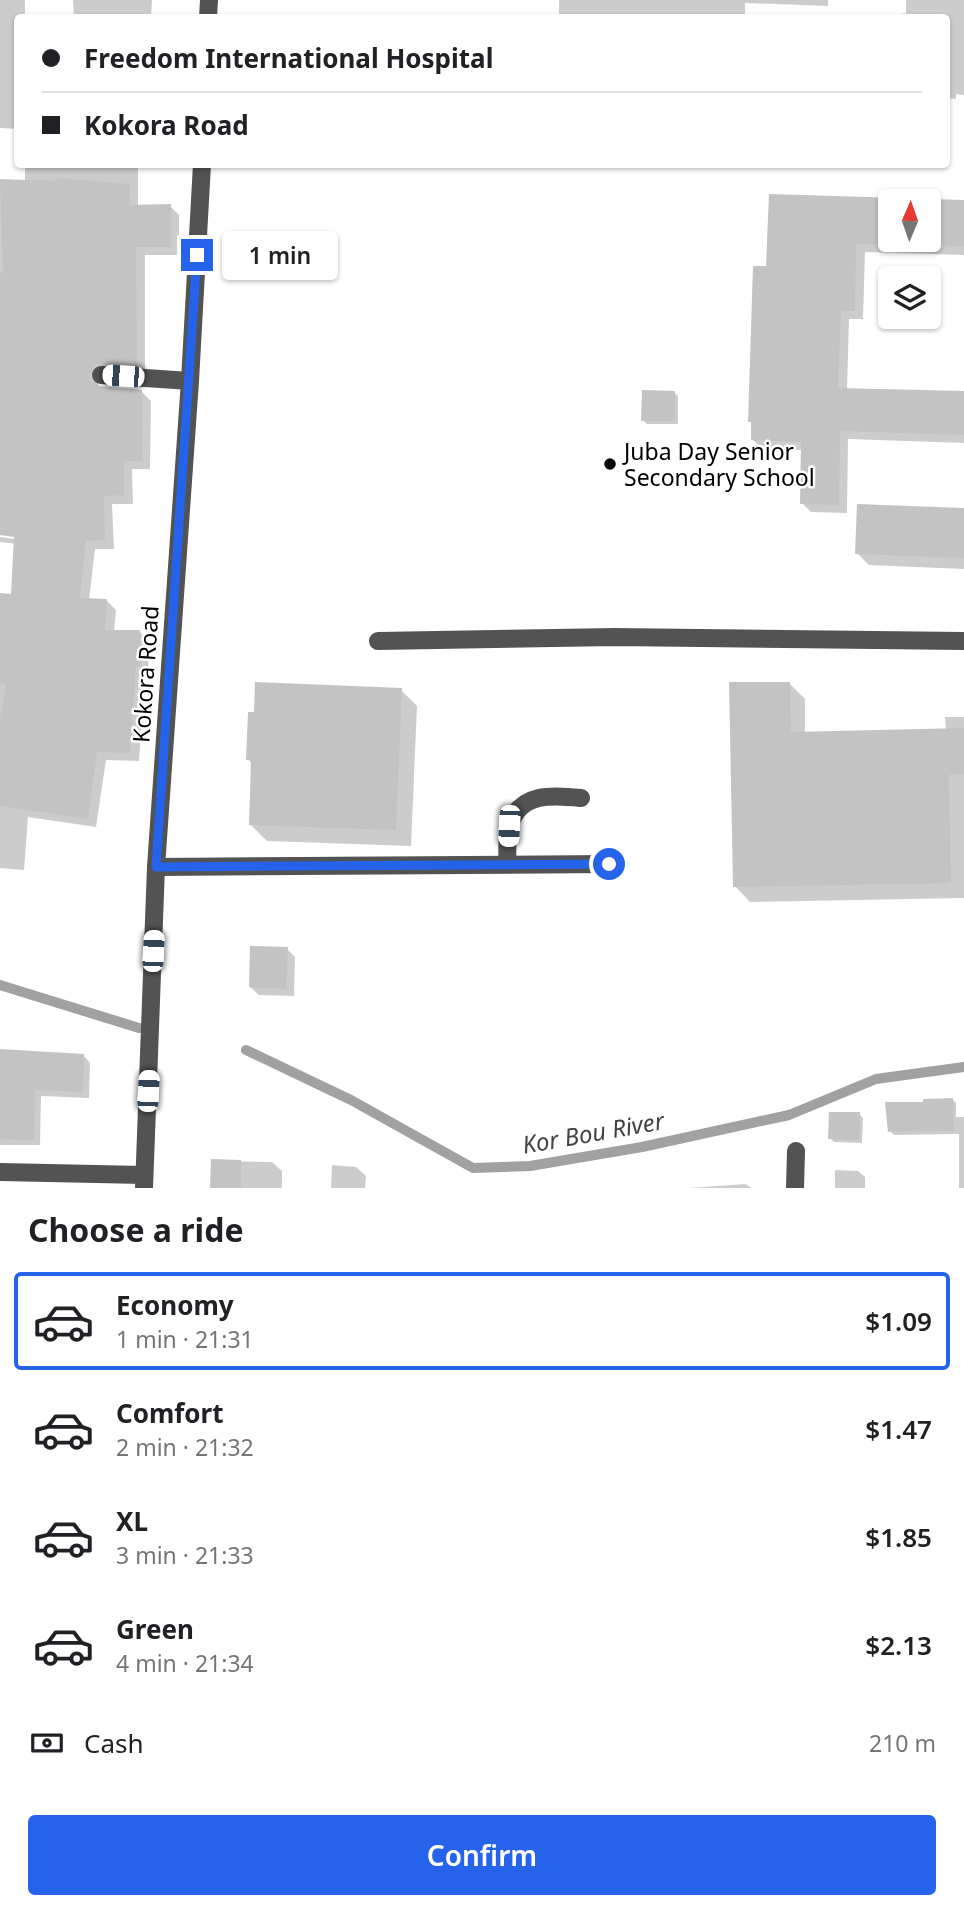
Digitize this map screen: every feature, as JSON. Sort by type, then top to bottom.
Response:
[{"type":"street","name":"Kokora Road","points":[[144,1181],[156,867],[190,381],[202,168]]},
{"type":"street","points":[[101,375],[190,381]]},
{"type":"street","points":[[379,641],[615,637],[964,640]]},
{"type":"street","points":[[507,864],[509,826],[519,810],[532,798],[581,798]]},
{"type":"street","points":[[156,867],[609,864]]},
{"type":"street","points":[[796,1152],[796,1188]]},
{"type":"street","points":[[0,1172],[144,1181]]},
{"type":"building","points":[[56,178],[130,184],[129,205],[171,204],[171,247],[136,247],[137,366],[95,365],[90,374],[91,381],[100,386],[142,390],[142,461],[124,461],[124,495],[104,496],[105,540],[86,541],[80,598],[107,599],[105,630],[140,630],[140,666],[136,666],[130,753],[97,752],[88,819],[0,806],[0,720],[6,685],[0,683],[0,593],[11,594],[14,537],[0,535],[0,273],[3,273],[0,179],[56,181]]},
{"type":"building","points":[[769,194],[878,197],[878,244],[856,244],[855,311],[841,311],[838,388],[964,391],[964,435],[840,431],[839,505],[800,504],[801,442],[751,440],[751,422],[748,422],[753,266],[766,266]]},
{"type":"building","points":[[942,199],[964,200],[964,246],[942,246]]},
{"type":"building","points":[[642,390],[675,391],[675,421],[641,421]]},
{"type":"building","points":[[857,504],[964,508],[964,558],[855,554]]},
{"type":"building","points":[[255,682],[402,688],[396,830],[249,825],[251,760],[246,760],[248,712],[254,712]]},
{"type":"building","points":[[729,682],[790,682],[791,732],[964,728],[964,774],[949,775],[951,883],[733,887]]},
{"type":"building","points":[[250,946],[288,947],[286,989],[249,987]]},
{"type":"building","points":[[0,1049],[84,1054],[83,1092],[35,1090],[34,1140],[0,1139]]},
{"type":"building","points":[[953,1098],[954,1131],[888,1132],[885,1102],[923,1102],[923,1099]]},
{"type":"building","points":[[829,1112],[860,1112],[859,1140],[828,1139]]},
{"type":"building","points":[[211,1159],[241,1160],[241,1188],[210,1188]]},
{"type":"waterway","points":[[0,985],[139,1028]]},
{"type":"waterway","name":"Kor Bou River","points":[[246,1050],[351,1100],[473,1168],[530,1166],[642,1147],[789,1115],[876,1079],[964,1067]]},
{"type":"place","name":"Juba Day Senior Secondary School","points":[[610,464]]},
{"type":"route","points":[[197,255],[156,867],[609,864]]}]
